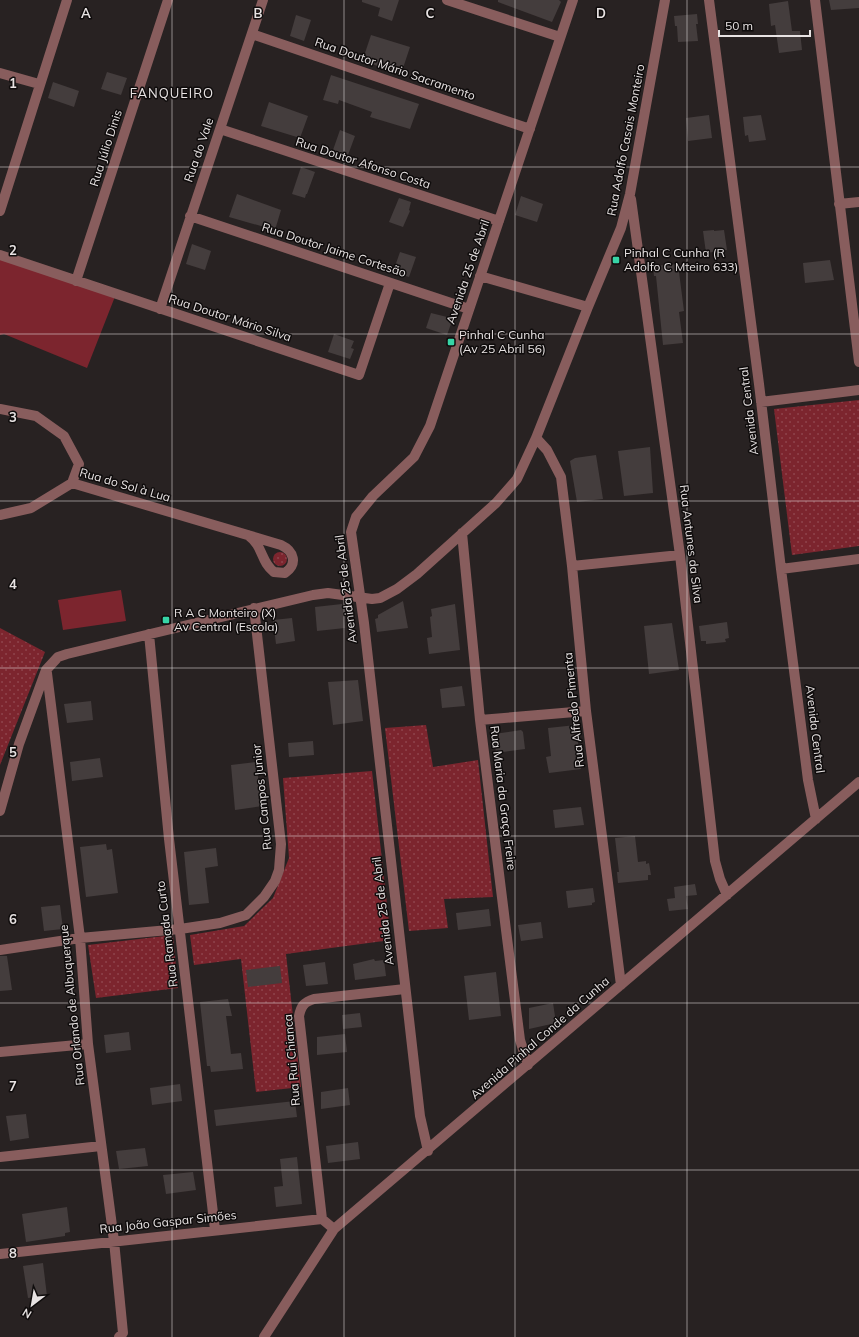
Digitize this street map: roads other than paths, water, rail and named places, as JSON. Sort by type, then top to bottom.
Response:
[{"type":"street","points":[[0,211],[39,84],[67,0]]},
{"type":"street","name":"Rua Júlio Dinis","points":[[76,281],[168,0]]},
{"type":"street","name":"Rua do Vale","points":[[160,309],[263,0]]},
{"type":"street","points":[[447,0],[560,37]]},
{"type":"street","name":"Avenida 25 de Abril","points":[[428,1151],[420,1116],[360,597],[351,532],[353,524],[374,496],[414,457],[430,426],[573,0]]},
{"type":"street","name":"Rua Adolfo Casais Monteiro","points":[[46,670],[58,657],[67,654],[298,598],[328,593],[372,599],[380,598],[397,589],[417,574],[496,503],[509,489],[516,479],[536,438],[621,228],[630,194],[665,0]]},
{"type":"street","name":"Avenida Central","points":[[710,0],[808,780],[816,819]]},
{"type":"street","points":[[815,0],[859,362]]},
{"type":"street","name":"Rua Doutor Mário Sacramento","points":[[252,34],[530,129]]},
{"type":"street","points":[[0,74],[39,84]]},
{"type":"street","name":"Rua Doutor Afonso Costa","points":[[220,129],[499,221]]},
{"type":"street","name":"Rua Antunes da Silva","points":[[630,194],[680,555],[715,860],[720,879],[727,895]]},
{"type":"street","points":[[839,204],[859,202]]},
{"type":"street","name":"Rua Doutor Jaime Cortesão","points":[[190,216],[469,309]]},
{"type":"street","name":"Rua Doutor Mário Silva","points":[[0,255],[359,375],[390,283]]},
{"type":"street","points":[[480,276],[588,307]]},
{"type":"street","points":[[761,402],[859,390]]},
{"type":"street","points":[[0,409],[36,416],[64,436],[79,464],[72,483]]},
{"type":"street","name":"Rua Alfredo Pimenta","points":[[536,438],[547,450],[561,477],[572,566],[586,711],[621,986]]},
{"type":"street","name":"Rua do Sol à Lua","points":[[0,515],[31,508],[72,483],[248,535],[287,548],[293,557],[291,568],[285,573],[274,572],[265,564],[261,549],[248,535]]},
{"type":"street","name":"Rua Maria da Graça Freire","points":[[462,533],[480,720],[520,1040],[528,1065]]},
{"type":"street","points":[[572,566],[680,555]]},
{"type":"street","points":[[781,569],[859,559]]},
{"type":"street","name":"Rua Campos Junior","points":[[0,950],[80,938],[180,929],[220,923],[246,914],[264,897],[275,881],[279,870],[281,844],[254,608]]},
{"type":"street","name":"Rua Ramada Curto","points":[[149,634],[169,839],[215,1230]]},
{"type":"street","points":[[0,811],[19,744],[46,670]]},
{"type":"street","name":"Rua Orlando de Albuquerque","points":[[46,670],[80,938],[88,1044],[114,1241],[123,1333],[119,1337]]},
{"type":"street","points":[[480,720],[586,711]]},
{"type":"street","name":"Avenida Pinhal Conde da Cunha","points":[[264,1337],[334,1230],[859,782]]},
{"type":"street","name":"Rua Rui Chianca","points":[[322,1219],[299,1016],[300,1007],[306,1001],[314,999],[405,989]]},
{"type":"street","points":[[0,1052],[88,1044]]},
{"type":"street","points":[[0,1157],[101,1146]]},
{"type":"street","points":[[322,1219],[334,1230]]},
{"type":"street","name":"Rua João Gaspar Simões","points":[[0,1254],[322,1219]]},
{"type":"place","name":"Pinhal C Cunha (R Adolfo C Mteiro 633)","points":[[616,260]]},
{"type":"place","name":"Pinhal C Cunha (Av 25 Abril 56)","points":[[451,342]]},
{"type":"place","name":"R A C Monteiro (X) Av Central (Escola)","points":[[166,620]]},
{"type":"district","name":"FANQUEIRO","points":[[172,93]]}]
